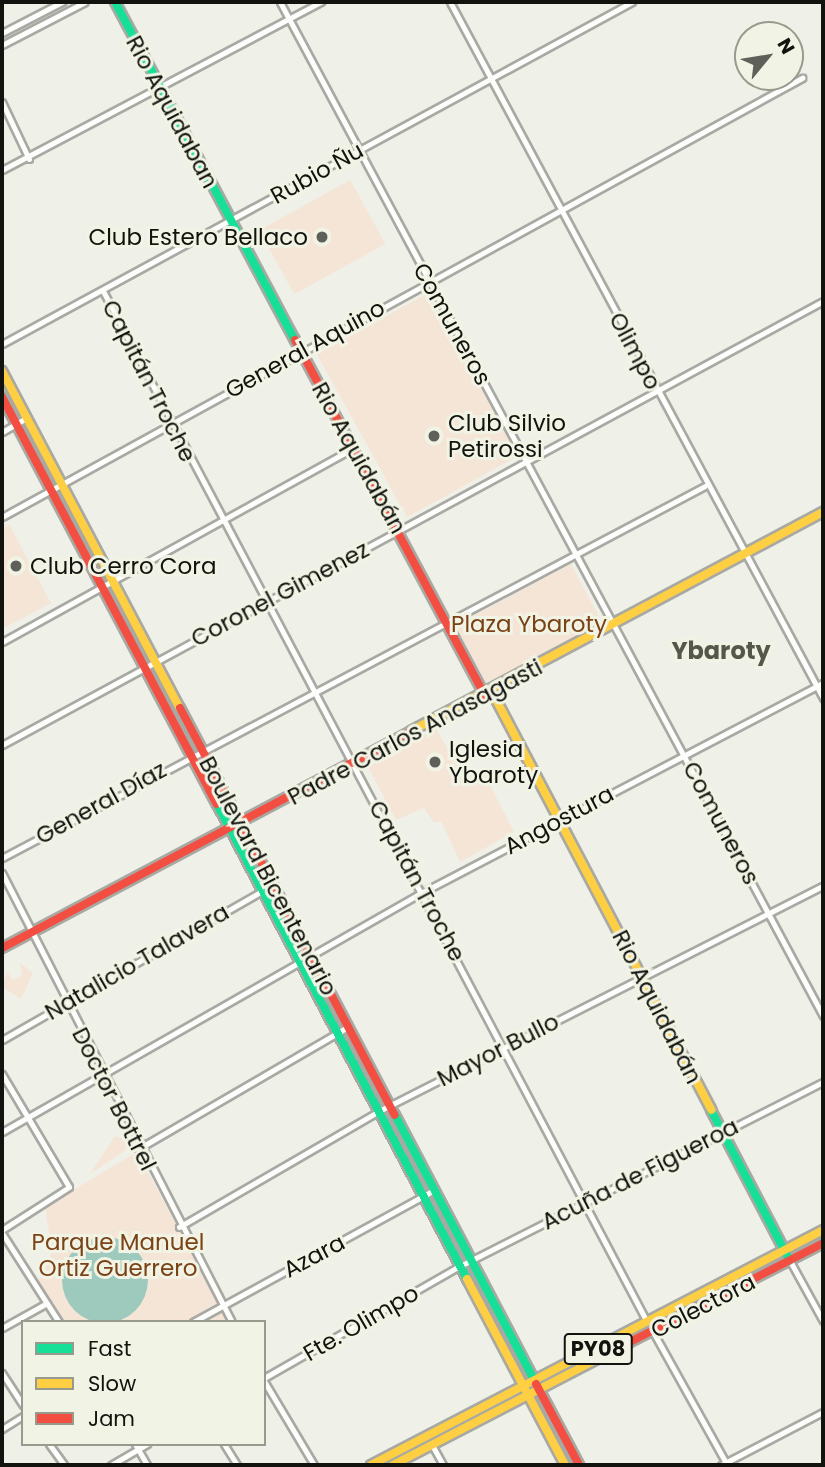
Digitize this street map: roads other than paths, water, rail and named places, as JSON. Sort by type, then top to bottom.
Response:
[{"type":"main road","name":"Rio Aquidaban","points":[[115,2],[230,221]]},
{"type":"main road","name":"Rio Aquidabán","points":[[230,221],[447,623],[560,819],[790,1261]]},
{"type":"main road","name":"Boulevard Bicentenario","points":[[2,372],[539,1384],[579,1465]]},
{"type":"main road","name":"Boulevard Bicentenario","points":[[2,397],[335,1034],[565,1465]]},
{"type":"main road","name":"Padre Carlos Anasagasti","points":[[2,948],[227,828],[488,694],[823,512]]},
{"type":"main road","name":"PY08","points":[[372,1465],[523,1387],[539,1384],[651,1328],[823,1230]]},
{"type":"main road","name":"Colectora","points":[[651,1328],[823,1243]]},
{"type":"main road","points":[[393,1465],[528,1395],[539,1384]]},
{"type":"street","points":[[2,33],[62,2]]},
{"type":"street","points":[[2,45],[85,2]]},
{"type":"street","name":"Comuneros","points":[[279,2],[823,1016]]},
{"type":"street","points":[[2,170],[29,159],[321,2]]},
{"type":"street","name":"Olimpo","points":[[450,2],[705,486],[820,685],[823,698]]},
{"type":"street","name":"Rubio Ñu","points":[[2,344],[632,2]]},
{"type":"street","name":"General Aquino","points":[[2,517],[49,487],[61,483],[779,91]]},
{"type":"street","points":[[2,102],[29,159]]},
{"type":"street","name":"Capitán Troche","points":[[103,291],[222,520],[317,691],[725,1464]]},
{"type":"street","name":"Coronel Gimenez","points":[[2,745],[143,666],[658,394],[823,301]]},
{"type":"street","points":[[2,432],[26,418]]},
{"type":"street","points":[[2,642],[354,448]]},
{"type":"street","name":"General Díaz","points":[[2,858],[189,755],[202,751],[705,486]]},
{"type":"street","name":"Angostura","points":[[2,1132],[297,961],[423,892],[820,685]]},
{"type":"street","name":"Doctor Bottrel","points":[[2,873],[138,1149],[231,1320]]},
{"type":"street","name":"Natalicio Talavera","points":[[2,1040],[273,885]]},
{"type":"street","name":"Mayor Bullo","points":[[179,1227],[377,1112],[823,886]]},
{"type":"street","points":[[138,1149],[348,1027]]},
{"type":"street","points":[[2,1074],[69,1187],[2,1231],[58,1320]]},
{"type":"street","name":"Acuña de Figueroa","points":[[458,1267],[823,1082]]},
{"type":"street","name":"Azara","points":[[197,1320],[434,1189]]},
{"type":"street","name":"Rio Aquidabán","points":[[790,1261],[823,1321]]},
{"type":"street","name":"Fte. Olimpo","points":[[266,1378],[458,1267]]},
{"type":"street","points":[[2,1328],[47,1303]]},
{"type":"street","points":[[2,1373],[21,1402]]},
{"type":"street","points":[[266,1382],[314,1465]]},
{"type":"street","points":[[725,1464],[823,1412]]},
{"type":"street","points":[[2,1429],[21,1417]]},
{"type":"street","points":[[432,1445],[443,1465]]},
{"type":"street","points":[[51,1446],[64,1465]]},
{"type":"street","points":[[225,1446],[237,1465]]},
{"type":"street","points":[[111,1465],[136,1447],[147,1465]]},
{"type":"water","points":[[105,1237],[122,1240],[136,1249],[147,1272],[145,1297],[136,1311],[122,1320],[88,1320],[74,1311],[65,1297],[62,1280],[65,1263],[74,1249],[88,1240]]},
{"type":"place","name":"Club Estero Bellaco","points":[[322,237]]},
{"type":"place","name":"Club Silvio Petirossi","points":[[434,436]]},
{"type":"place","name":"Club Cerro Cora","points":[[16,566]]},
{"type":"place","name":"Iglesia Ybaroty","points":[[435,762]]},
{"type":"district","name":"Ybaroty","points":[[721,651]]},
{"type":"park label","name":"Plaza Ybaroty","points":[[529,624]]},
{"type":"park label","name":"Parque Manuel Ortiz Guerrero","points":[[118,1255]]}]
